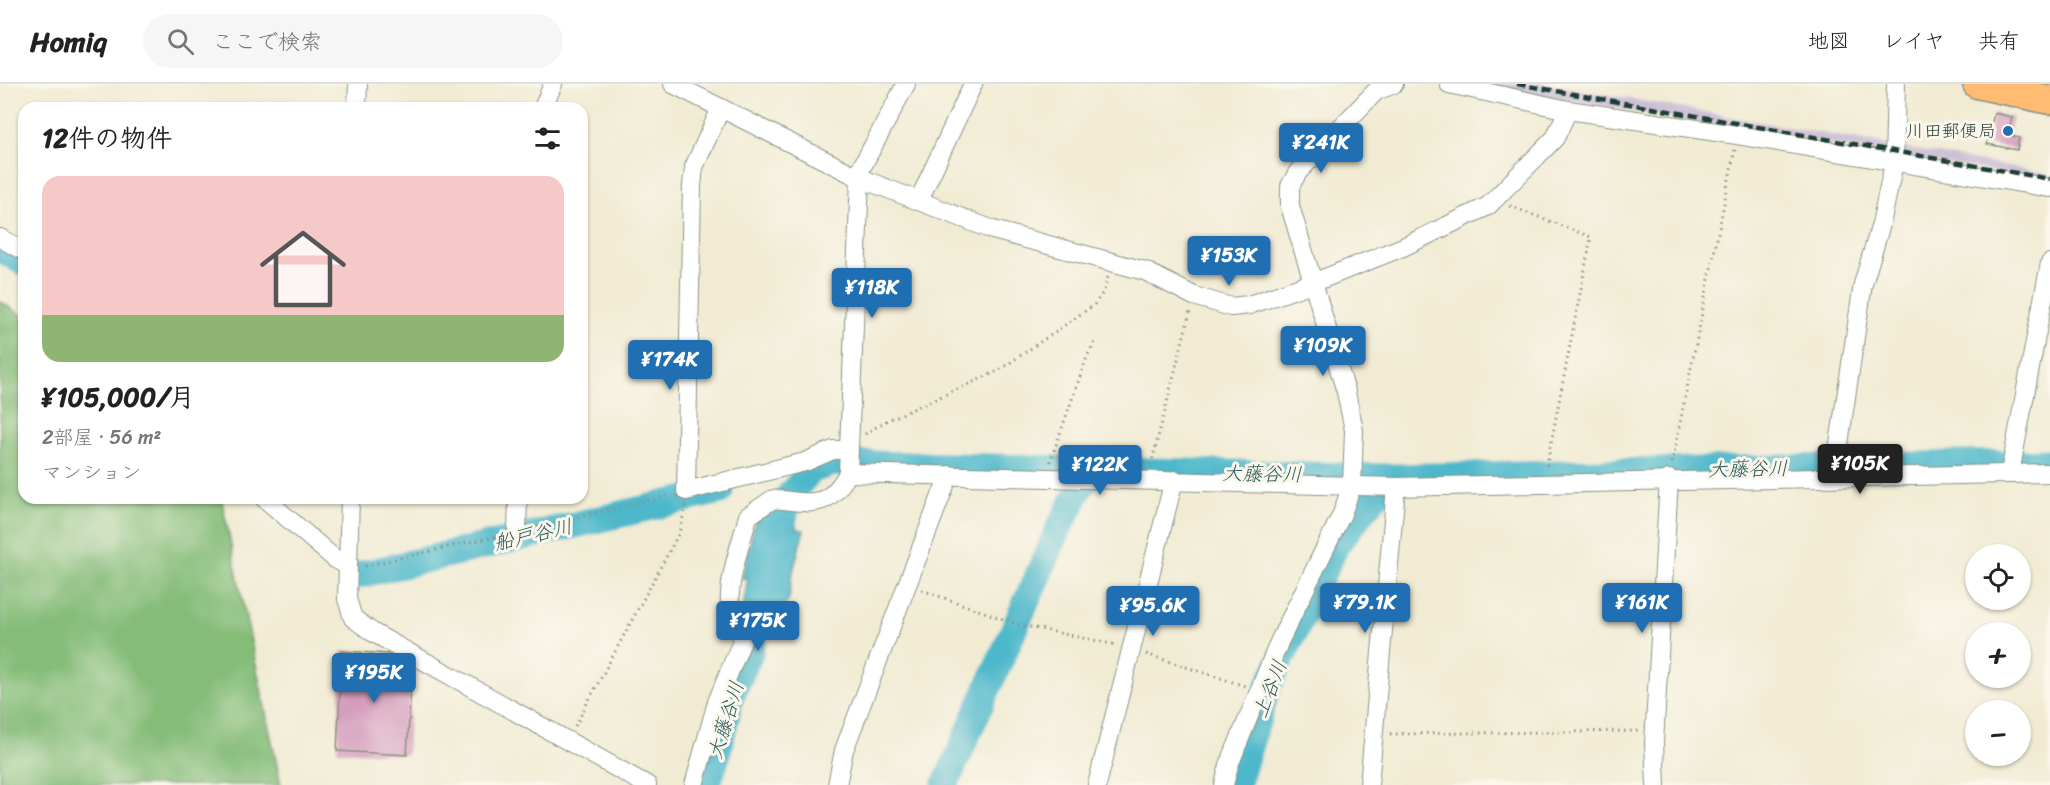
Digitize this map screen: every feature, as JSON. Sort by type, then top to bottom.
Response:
[{"type":"highway","points":[[1977,84],[2050,100]]},
{"type":"street","points":[[357,102],[358,84]]},
{"type":"street","points":[[546,102],[554,84]]},
{"type":"street","points":[[673,84],[858,177],[993,230],[1145,272],[1194,296],[1231,307],[1249,305],[1315,282],[1403,247],[1488,206],[1555,138],[1568,110]]},
{"type":"street","points":[[694,785],[717,702],[742,641],[742,633],[730,607],[731,589],[748,516],[773,499],[821,501],[841,486],[848,462],[858,177],[906,84]]},
{"type":"street","points":[[919,200],[973,84]]},
{"type":"street","points":[[1224,785],[1229,765],[1280,640],[1342,514],[1352,479],[1352,420],[1315,282],[1290,207],[1290,186],[1298,172],[1376,92],[1394,84]]},
{"type":"street","points":[[1449,84],[1568,110],[1737,135],[2050,188]]},
{"type":"street","points":[[1835,469],[1863,284],[1881,224],[1894,163],[1896,84]]},
{"type":"street","points":[[721,108],[694,168],[692,186],[686,491],[805,462],[833,450],[848,462],[949,474],[1174,480],[1352,479],[1386,486],[1670,473],[1835,469],[2010,467],[2050,472]]},
{"type":"street","points":[[0,238],[18,248]]},
{"type":"street","points":[[2010,467],[2050,263]]},
{"type":"street","points":[[1656,785],[1655,730],[1670,473]]},
{"type":"street","points":[[837,785],[844,750],[949,474]]},
{"type":"street","points":[[1097,785],[1174,480]]},
{"type":"street","points":[[1369,785],[1374,735],[1386,486]]},
{"type":"street","points":[[271,504],[335,559],[348,566]]},
{"type":"street","points":[[350,504],[347,599],[353,618],[372,632],[647,785]]},
{"type":"street","points":[[517,531],[518,504]]},
{"type":"path","points":[[1670,473],[1737,135]]},
{"type":"path","points":[[1494,201],[1591,237],[1546,467]]},
{"type":"path","points":[[848,462],[866,433],[886,421],[998,370],[1094,305],[1104,291],[1113,262]]},
{"type":"path","points":[[1150,468],[1194,296]]},
{"type":"path","points":[[1050,463],[1087,357],[1096,340]]},
{"type":"path","points":[[567,740],[679,533],[686,502]]},
{"type":"path","points":[[907,585],[1020,625]]},
{"type":"path","points":[[1374,735],[1655,730]]},
{"type":"shaded area","points":[[1471,84],[1547,84],[2050,174],[2050,181]]},
{"type":"green space","points":[[0,301],[18,313],[18,504],[222,504],[281,785],[0,785]]},
{"type":"water","points":[[769,513],[794,517],[797,529],[804,530],[791,579],[789,599],[772,623],[747,618],[744,600],[748,579],[742,578],[755,522]]},
{"type":"building","points":[[1994,113],[2012,117],[2008,135],[2019,138],[2017,150],[1987,144]]},
{"type":"building","points":[[342,651],[388,654],[412,667],[407,755],[337,751]]},
{"type":"waterway","name":"船戸谷川","points":[[0,248],[18,259]]},
{"type":"waterway","name":"大藤谷川","points":[[707,785],[716,759],[731,696],[750,653],[790,494],[812,470],[833,463],[1391,477],[2050,462]]},
{"type":"waterway","name":"上谷川","points":[[945,785],[1058,530],[1090,470]]},
{"type":"waterway","name":"上谷川","points":[[1237,785],[1269,684],[1337,544],[1391,477]]},
{"type":"waterway","name":"船戸谷川","points":[[359,575],[720,491]]},
{"type":"railway","points":[[1517,84],[2050,179]]},
{"type":"place","name":"川田郵便局","points":[[2008,131]]}]
